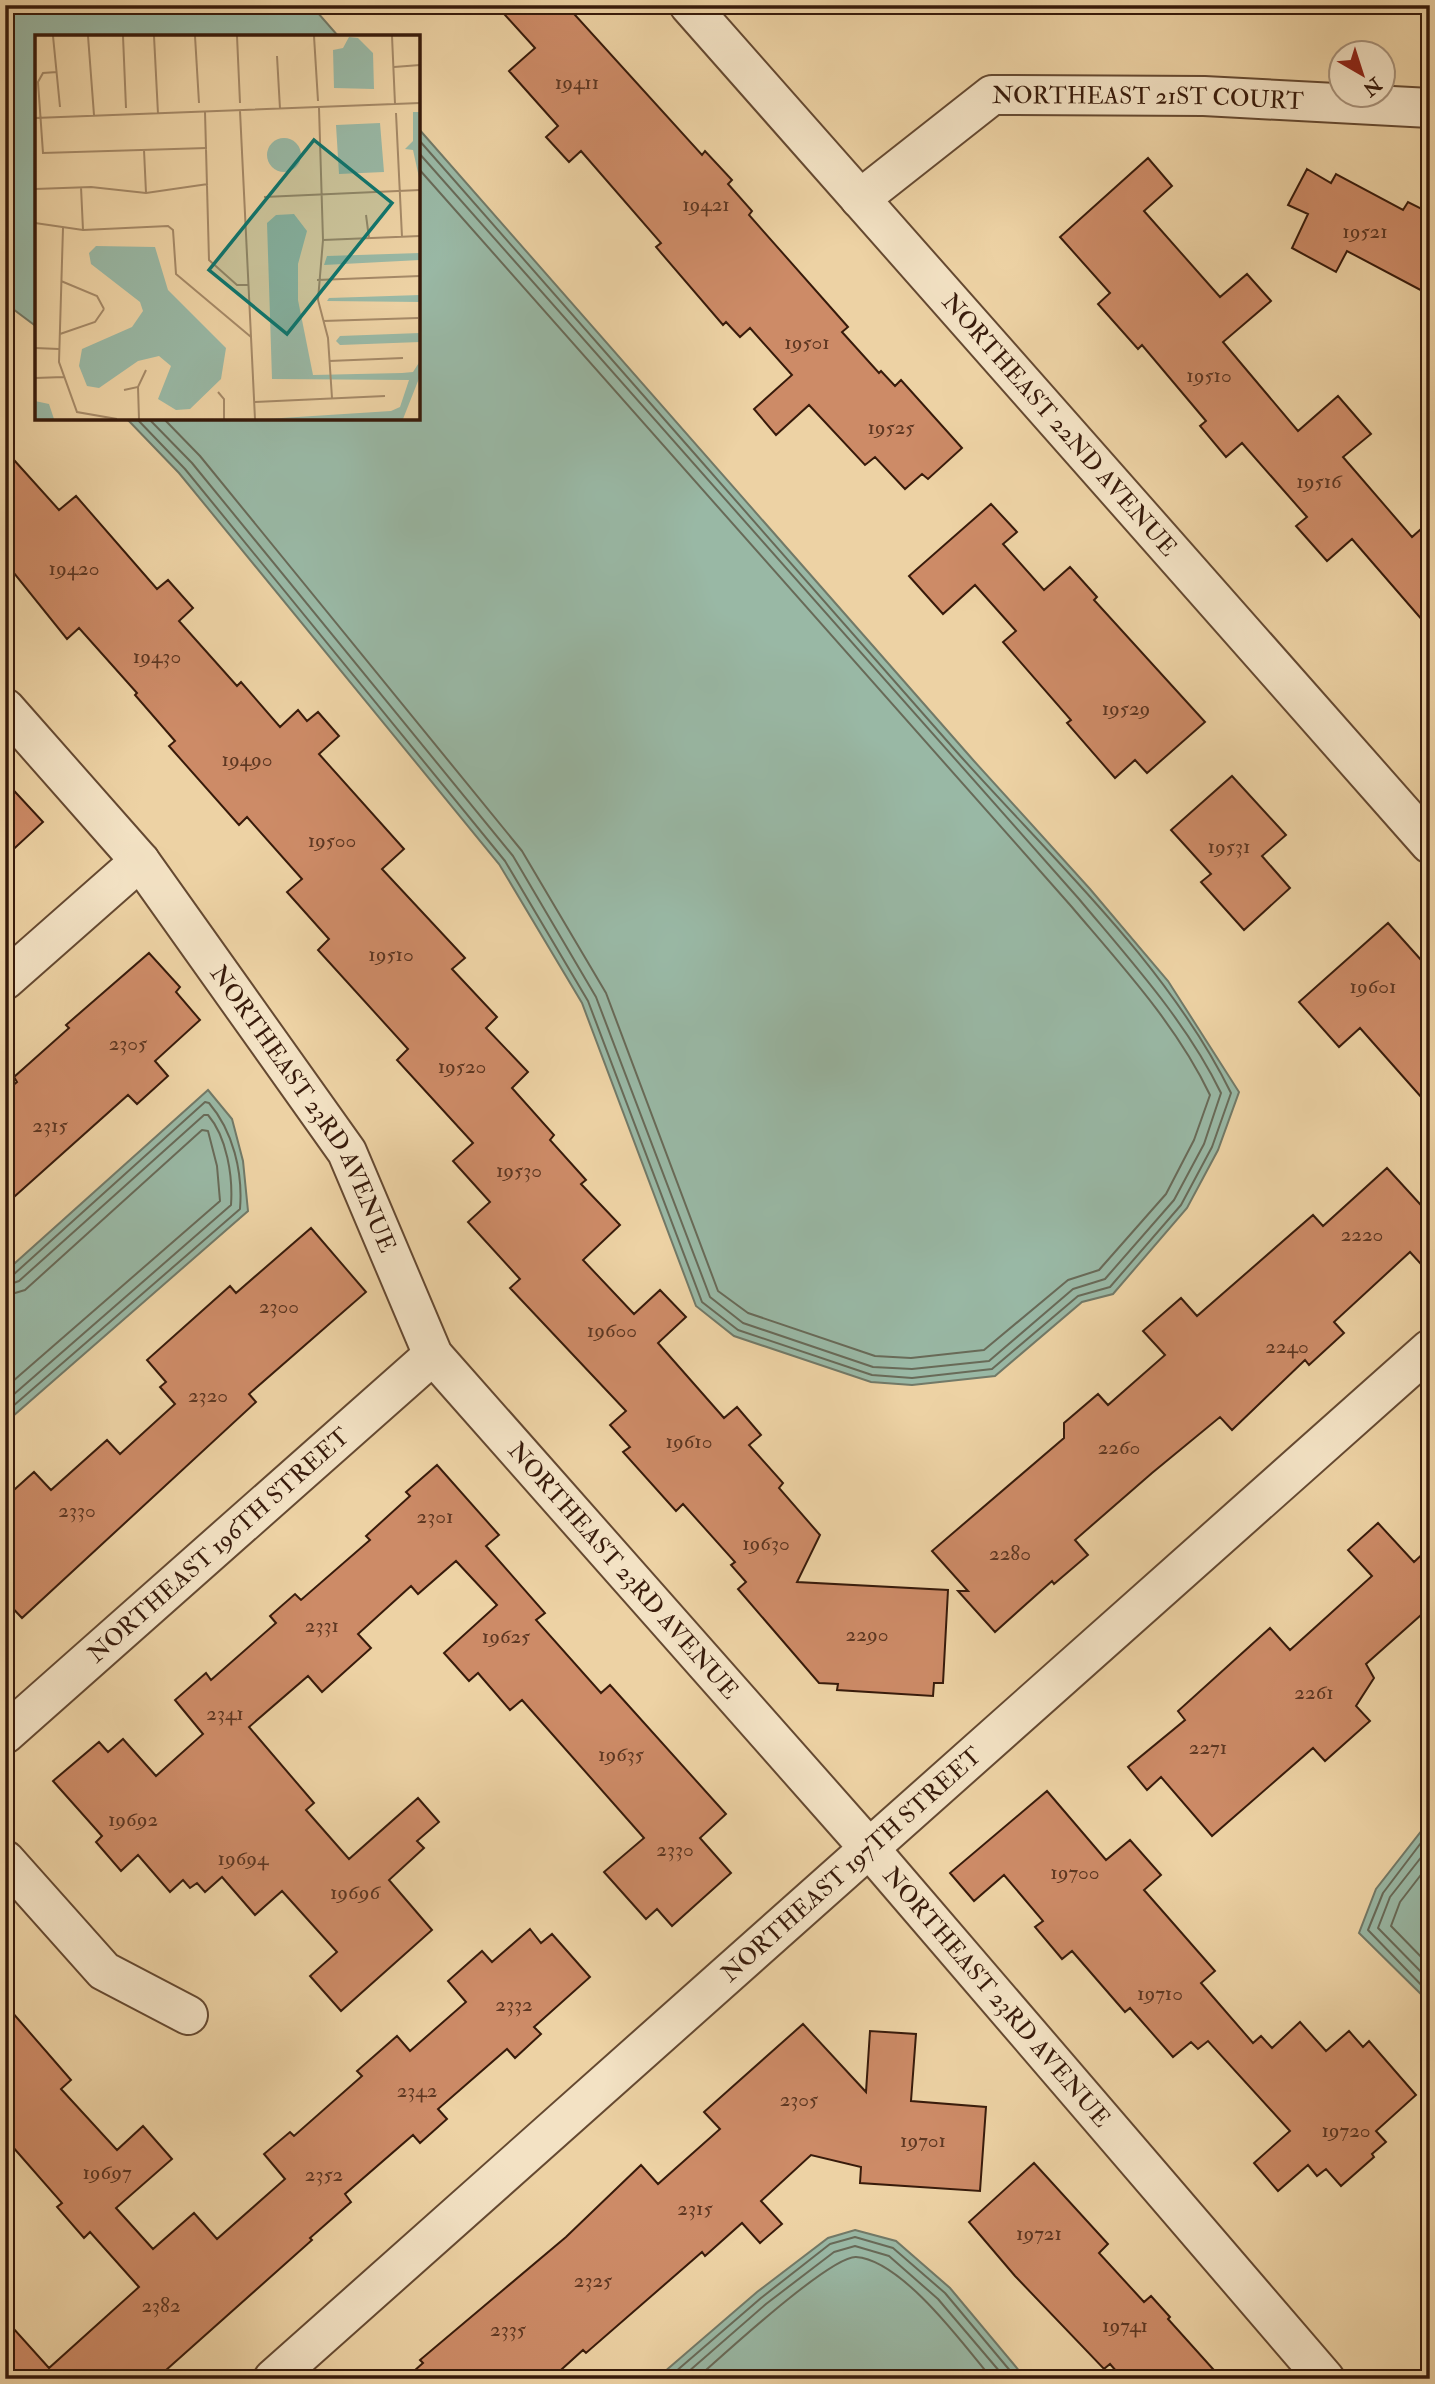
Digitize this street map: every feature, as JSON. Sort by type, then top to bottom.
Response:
[{"type":"street","name":"NORTHEAST 22ND AVENUE","points":[[689,5],[1430,844]]},
{"type":"street","name":"NORTHEAST 21ST COURT","points":[[860,199],[992,95],[1204,96],[1430,108]]},
{"type":"street","name":"NORTHEAST 23RD AVENUE","points":[[5,708],[140,861],[347,1152],[433,1355],[868,1847],[1325,2379]]},
{"type":"street","points":[[5,980],[140,861]]},
{"type":"street","name":"NORTHEAST 197TH STREET","points":[[273,2379],[1430,1349]]},
{"type":"street","name":"NORTHEAST 196TH STREET","points":[[5,1734],[433,1355]]},
{"type":"street","points":[[5,1860],[104,1971],[188,2015]]},
{"type":"water","points":[[5,5],[311,5],[337,35],[35,35],[35,326],[5,303]]},
{"type":"water","points":[[420,130],[974,761],[1090,889],[1168,981],[1239,1092],[1218,1150],[1187,1208],[1113,1294],[1082,1302],[995,1376],[912,1385],[871,1382],[734,1336],[696,1306],[582,1003],[499,864],[179,473],[128,420],[420,420]]},
{"type":"water","points":[[208,1090],[232,1119],[243,1161],[248,1211],[5,1423],[5,1272]]},
{"type":"water","points":[[1430,1820],[1430,2003],[1359,1933],[1376,1889]]},
{"type":"water","points":[[855,2230],[896,2241],[950,2288],[1026,2379],[656,2379],[757,2292],[828,2238]]},
{"type":"building","points":[[496,5],[566,5],[702,155],[705,151],[732,180],[728,184],[752,211],[749,215],[848,327],[842,332],[879,373],[881,371],[895,386],[901,380],[962,448],[928,479],[922,474],[905,489],[875,457],[865,465],[809,405],[776,435],[754,409],[792,375],[750,328],[740,337],[726,322],[723,325],[656,247],[661,243],[581,151],[569,162],[546,137],[558,126],[509,71],[535,48]]},
{"type":"building","points":[[1148,158],[1172,186],[1144,211],[1220,297],[1247,274],[1271,301],[1223,342],[1298,431],[1338,396],[1371,434],[1343,457],[1412,537],[1430,521],[1430,629],[1352,539],[1327,561],[1296,526],[1307,517],[1242,443],[1226,457],[1200,426],[1206,421],[1142,345],[1138,349],[1098,304],[1110,293],[1060,237]]},
{"type":"building","points":[[1307,169],[1331,183],[1336,174],[1403,210],[1408,202],[1430,213],[1430,295],[1347,251],[1336,272],[1292,248],[1308,214],[1288,205]]},
{"type":"building","points":[[5,450],[59,510],[76,496],[157,589],[168,580],[193,608],[179,621],[237,686],[241,682],[280,727],[298,710],[307,721],[318,712],[339,736],[319,754],[404,849],[382,869],[465,958],[452,969],[497,1017],[486,1028],[528,1072],[512,1088],[554,1135],[550,1140],[586,1180],[581,1184],[620,1225],[583,1260],[634,1314],[660,1290],[686,1317],[658,1343],[724,1418],[737,1407],[761,1435],[749,1445],[783,1483],[779,1488],[820,1535],[797,1582],[948,1590],[943,1683],[934,1683],[933,1696],[837,1690],[838,1684],[819,1683],[738,1589],[746,1582],[731,1565],[735,1562],[683,1504],[676,1511],[623,1452],[630,1447],[610,1425],[626,1411],[510,1288],[520,1279],[468,1222],[490,1202],[453,1161],[473,1143],[397,1060],[408,1049],[318,950],[329,939],[287,892],[302,879],[247,817],[239,825],[169,746],[175,741],[135,695],[137,693],[79,628],[67,639],[5,562]]},
{"type":"building","points":[[991,504],[1017,532],[1003,544],[1044,590],[1070,567],[1097,597],[1094,600],[1205,722],[1147,773],[1135,760],[1115,778],[1067,723],[1071,720],[1003,642],[1016,631],[975,585],[943,614],[909,576]]},
{"type":"building","points":[[1232,776],[1286,835],[1262,856],[1290,888],[1244,930],[1201,882],[1211,874],[1171,830]]},
{"type":"building","points":[[5,781],[43,822],[5,857]]},
{"type":"building","points":[[1388,923],[1430,970],[1430,1107],[1360,1028],[1339,1047],[1299,1002]]},
{"type":"building","points":[[149,953],[180,987],[176,992],[200,1020],[155,1061],[168,1076],[137,1104],[128,1095],[5,1205],[5,1092],[17,1082],[14,1077],[69,1028],[66,1025]]},
{"type":"building","points":[[1387,1168],[1430,1215],[1430,1274],[1410,1252],[1334,1322],[1344,1333],[1309,1365],[1305,1360],[1232,1430],[1220,1417],[1152,1473],[1075,1540],[1088,1555],[1054,1584],[1052,1581],[995,1632],[958,1591],[968,1591],[932,1551],[1064,1438],[1064,1423],[1098,1394],[1108,1405],[1165,1355],[1143,1331],[1181,1298],[1197,1316],[1313,1215],[1323,1226]]},
{"type":"building","points":[[311,1228],[366,1292],[249,1394],[256,1402],[22,1618],[5,1600],[5,1498],[34,1472],[51,1490],[107,1440],[120,1454],[175,1404],[160,1387],[166,1382],[147,1360],[230,1286],[236,1293]]},
{"type":"building","points":[[437,1465],[499,1535],[486,1546],[545,1613],[536,1620],[601,1693],[610,1685],[726,1814],[700,1838],[731,1873],[672,1926],[657,1909],[646,1919],[604,1872],[644,1838],[522,1700],[510,1710],[478,1673],[469,1681],[444,1653],[497,1605],[456,1561],[418,1594],[411,1586],[358,1634],[371,1648],[322,1692],[308,1676],[249,1727],[314,1803],[306,1810],[349,1859],[418,1798],[439,1822],[417,1841],[424,1848],[389,1880],[432,1930],[341,2011],[310,1976],[337,1952],[282,1891],[255,1915],[222,1877],[205,1892],[197,1883],[190,1888],[183,1880],[170,1892],[138,1855],[121,1871],[96,1842],[102,1836],[53,1781],[99,1742],[108,1752],[123,1739],[156,1776],[203,1734],[175,1700],[206,1673],[211,1680],[276,1623],[270,1616],[295,1594],[301,1600],[370,1540],[366,1536],[410,1496],[406,1492]]},
{"type":"building","points":[[1378,1523],[1414,1562],[1430,1547],[1430,1607],[1366,1664],[1374,1678],[1356,1706],[1370,1721],[1325,1761],[1313,1748],[1212,1836],[1161,1777],[1147,1790],[1128,1767],[1185,1720],[1178,1711],[1270,1628],[1290,1650],[1372,1576],[1348,1550]]},
{"type":"building","points":[[1047,1791],[1106,1860],[1130,1840],[1161,1875],[1144,1890],[1215,1971],[1201,1983],[1253,2043],[1261,2036],[1272,2048],[1300,2022],[1326,2051],[1349,2031],[1363,2047],[1369,2041],[1416,2095],[1376,2131],[1386,2142],[1372,2154],[1374,2157],[1341,2186],[1326,2169],[1317,2176],[1308,2165],[1278,2191],[1254,2163],[1290,2131],[1208,2041],[1198,2049],[1191,2042],[1173,2057],[1130,2008],[1125,2012],[1072,1951],[1062,1959],[1035,1927],[1043,1921],[1004,1875],[974,1901],[950,1873]]},
{"type":"building","points":[[530,1929],[541,1943],[552,1934],[590,1977],[534,2027],[541,2034],[515,2058],[507,2049],[438,2109],[447,2119],[420,2143],[413,2135],[345,2194],[351,2202],[156,2379],[5,2379],[5,2319],[49,2368],[139,2287],[90,2232],[84,2238],[57,2207],[62,2203],[5,2138],[5,2004],[71,2080],[61,2089],[117,2150],[143,2126],[172,2159],[116,2208],[153,2249],[194,2213],[217,2239],[285,2179],[264,2154],[290,2132],[294,2136],[362,2076],[357,2071],[397,2036],[410,2051],[466,2002],[448,1981],[482,1951],[492,1962]]},
{"type":"building","points":[[803,2024],[866,2092],[870,2031],[916,2034],[911,2101],[986,2107],[980,2191],[860,2183],[861,2167],[811,2155],[761,2201],[782,2224],[760,2243],[742,2223],[705,2256],[702,2252],[586,2353],[583,2350],[551,2379],[405,2379],[423,2363],[420,2360],[566,2237],[641,2165],[658,2184],[720,2129],[704,2112]]},
{"type":"building","points":[[1034,2163],[1108,2244],[1099,2253],[1144,2302],[1151,2296],[1222,2379],[1123,2379],[1110,2364],[1104,2369],[1015,2276],[969,2222]]}]
